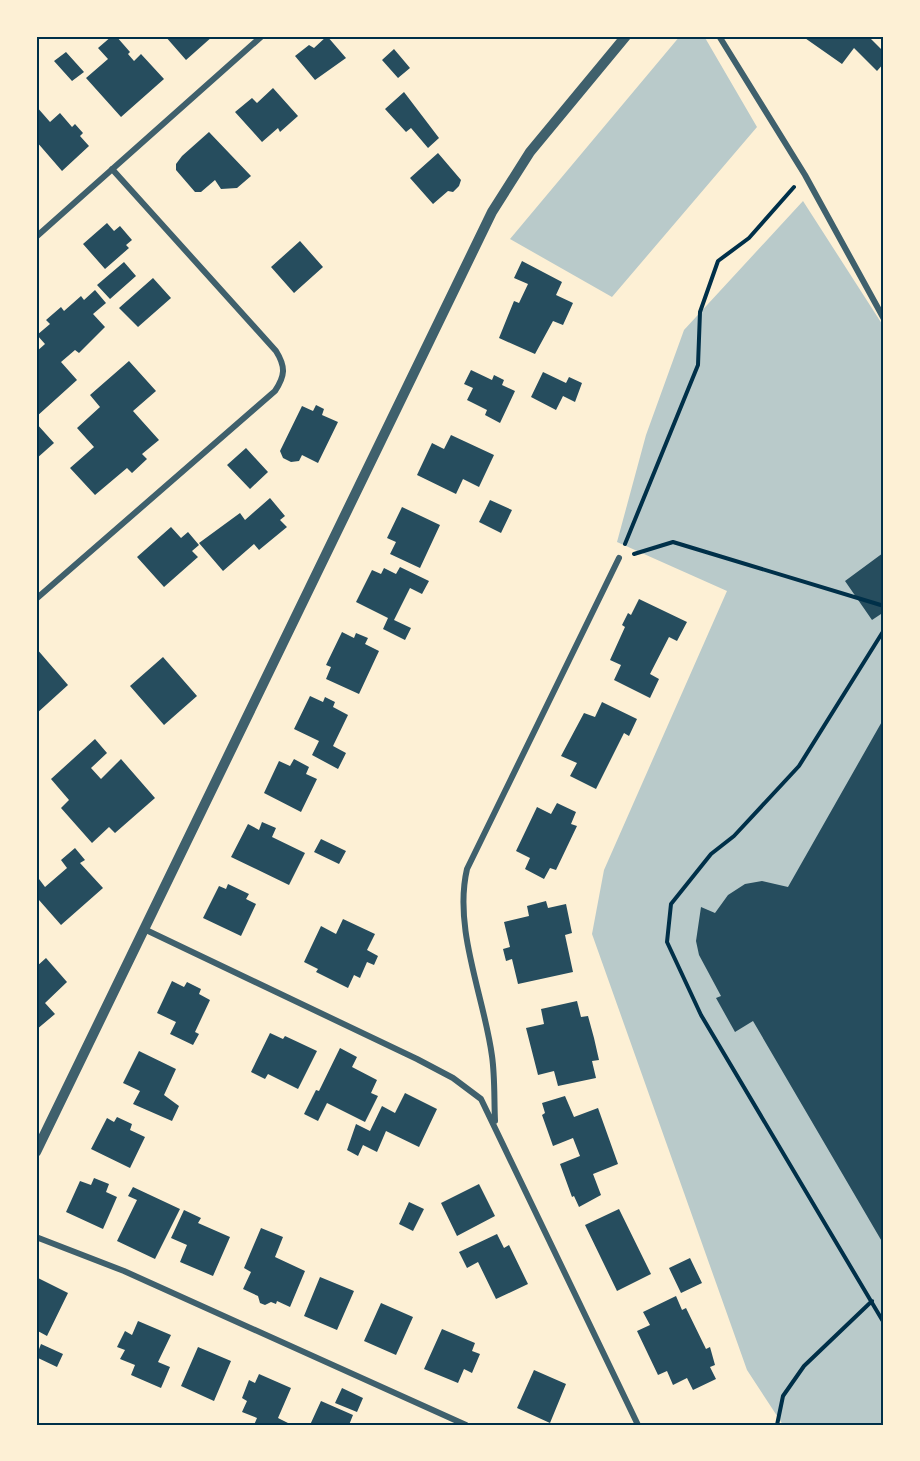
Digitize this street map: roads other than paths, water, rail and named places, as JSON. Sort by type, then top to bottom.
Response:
[{"type":"street","points":[[36,237],[262,36]]},
{"type":"street","points":[[37,1146],[492,212],[526,158],[626,36]]},
{"type":"street","points":[[719,36],[805,175],[884,319]]},
{"type":"street","points":[[36,599],[275,391],[283,379],[284,365],[276,351],[112,169]]},
{"type":"street","points":[[496,1124],[492,1056],[463,915],[462,891],[467,869],[619,558]]},
{"type":"street","points":[[144,928],[453,1078],[481,1099],[496,1124],[638,1425]]},
{"type":"street","points":[[36,1237],[124,1271],[466,1425]]}]
